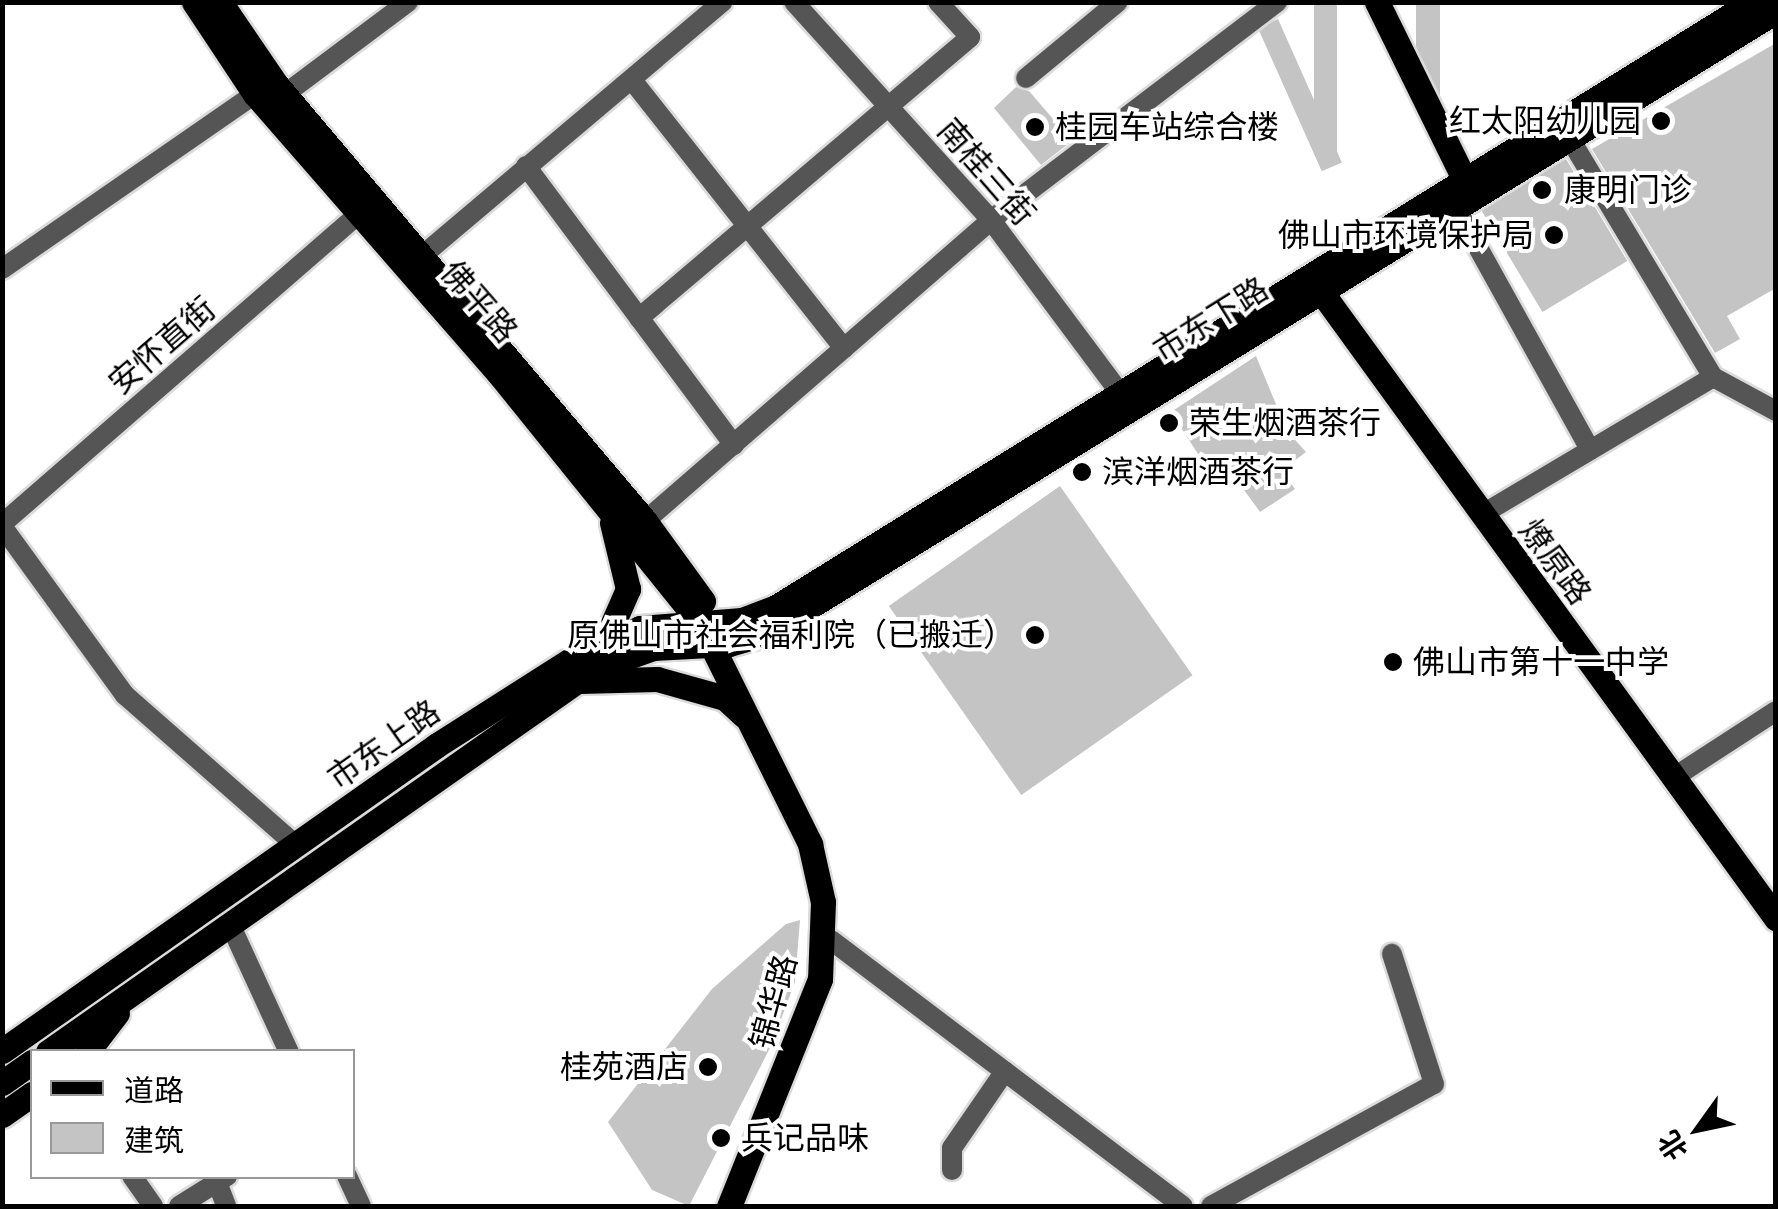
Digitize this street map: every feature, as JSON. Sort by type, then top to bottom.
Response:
[{"type":"main road","name":"佛平路","points":[[194,2],[256,94],[716,634]]},
{"type":"main road","name":"佛平路","points":[[220,2],[285,94],[645,521],[716,634]]},
{"type":"main road","points":[[1377,2],[1463,193]]},
{"type":"main road","name":"市东下路","points":[[716,634],[776,607],[1119,392],[1463,193],[1752,2]]},
{"type":"main road","name":"市东下路","points":[[1463,193],[1570,138],[1776,11]]},
{"type":"main road","name":"市东下路","points":[[716,634],[784,624],[1314,282]]},
{"type":"main road","name":"燎原路","points":[[1314,282],[1776,918]]},
{"type":"main road","points":[[606,639],[628,590],[608,508]]},
{"type":"main road","name":"市东上路","points":[[2,1051],[438,745],[606,639],[640,628],[716,634]]},
{"type":"main road","name":"市东上路","points":[[133,994],[622,654],[716,634]]},
{"type":"main road","name":"锦华路","points":[[716,634],[810,844],[823,902],[820,979],[729,1206]]},
{"type":"main road","name":"锦华路","points":[[716,634],[820,838],[832,892],[824,1006],[790,1105],[744,1206]]},
{"type":"main road","points":[[580,682],[657,678],[725,698],[754,725]]},
{"type":"main road","points":[[2,1030],[51,997],[111,977]]},
{"type":"main road","points":[[52,1049],[133,994]]},
{"type":"main road","points":[[89,1049],[133,994]]},
{"type":"main road","points":[[2,1083],[30,1063]]},
{"type":"main road","points":[[2,1116],[30,1095]]},
{"type":"street","points":[[285,94],[408,2]]},
{"type":"street","points":[[423,255],[722,2]]},
{"type":"street","name":"南桂三街","points":[[794,2],[991,220],[1119,392]]},
{"type":"street","points":[[639,318],[970,37],[938,2]]},
{"type":"street","points":[[1026,78],[1118,2]]},
{"type":"street","points":[[645,521],[991,220],[1277,2]]},
{"type":"street","points":[[632,80],[844,348]]},
{"type":"street","points":[[2,270],[256,94]]},
{"type":"street","points":[[1570,138],[1713,377],[1776,411]]},
{"type":"street","points":[[526,166],[734,445]]},
{"type":"street","points":[[1463,193],[1590,450]]},
{"type":"street","name":"安怀直街","points":[[2,525],[360,214]]},
{"type":"street","points":[[1481,515],[1713,377]]},
{"type":"street","points":[[2,525],[125,695],[297,846]]},
{"type":"street","points":[[1676,776],[1776,711]]},
{"type":"street","points":[[230,924],[288,1049]]},
{"type":"street","points":[[831,940],[1183,1206]]},
{"type":"street","points":[[1212,1206],[1434,1084],[1392,954]]},
{"type":"street","points":[[952,1170],[952,1148],[1005,1071]]},
{"type":"street","points":[[134,1179],[153,1206]]},
{"type":"street","points":[[348,1179],[361,1206]]},
{"type":"street","points":[[179,1206],[222,1180],[226,1206]]},
{"type":"building","points":[[1314,2],[1337,2],[1337,151],[1314,151]]},
{"type":"building","points":[[1416,2],[1440,2],[1440,115],[1416,115]]},
{"type":"building","points":[[1278,19],[1342,162],[1322,171],[1258,28]]},
{"type":"building","points":[[1776,43],[1776,288],[1727,316],[1740,339],[1715,353],[1592,149]]},
{"type":"building","name":"桂园车站综合楼","points":[[1016,87],[1029,91],[1072,141],[1041,165],[994,108]]},
{"type":"building","name":"佛山市环境保护局","points":[[1566,159],[1627,261],[1542,312],[1481,210]]},
{"type":"building","points":[[1256,356],[1287,431],[1306,452],[1281,471],[1295,489],[1260,512],[1231,472],[1216,482],[1171,412]]},
{"type":"building","name":"原佛山市社会福利院（已搬迁）","points":[[1060,486],[1192,675],[1021,795],[889,606]]},
{"type":"building","name":"桂苑酒店","points":[[800,920],[795,982],[771,1046],[689,1206],[652,1190],[608,1122],[712,989],[786,924]]},
{"type":"place","name":"红太阳幼儿园","points":[[1661,121]]},
{"type":"place","name":"桂园车站综合楼","points":[[1035,127]]},
{"type":"place","name":"康明门诊","points":[[1542,190]]},
{"type":"place","name":"佛山市环境保护局","points":[[1554,235]]},
{"type":"place","name":"荣生烟酒茶行","points":[[1169,423]]},
{"type":"place","name":"滨洋烟酒茶行","points":[[1082,472]]},
{"type":"place","name":"原佛山市社会福利院（已搬迁）","points":[[1035,635]]},
{"type":"place","name":"佛山市第十一中学","points":[[1393,662]]},
{"type":"place","name":"桂苑酒店","points":[[708,1067]]},
{"type":"place","name":"兵记品味","points":[[721,1138]]}]
